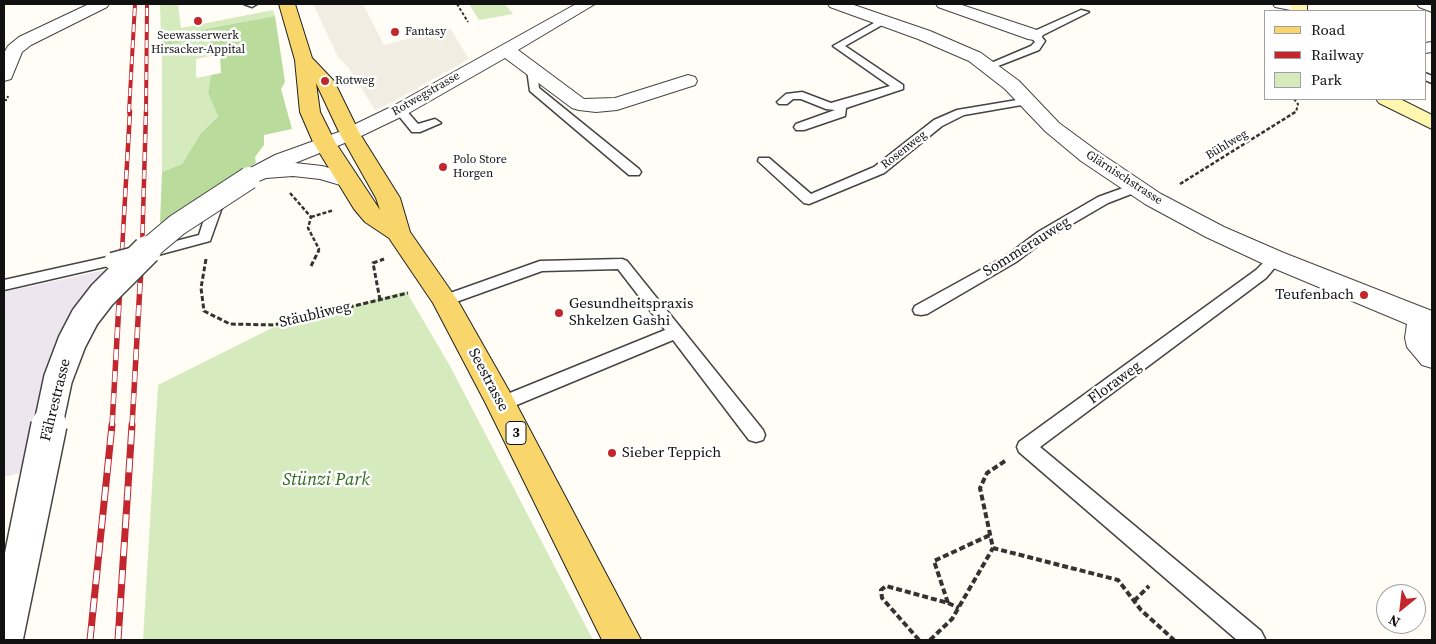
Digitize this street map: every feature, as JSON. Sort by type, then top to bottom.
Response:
[{"type":"main road","name":"Seestrasse","points":[[287,4],[304,60],[310,112],[324,142],[346,180],[391,246],[445,300],[502,404],[622,640]]},
{"type":"main road","name":"Seestrasse","points":[[304,60],[325,81],[350,134],[388,198],[391,246]]},
{"type":"main road","points":[[1388,100],[1432,123]]},
{"type":"street","points":[[4,75],[14,50],[24,41],[101,4]]},
{"type":"street","name":"Rotwegstrasse","points":[[350,134],[400,110],[501,51],[587,4]]},
{"type":"street","name":"Glärnischstrasse","points":[[836,4],[958,49],[989,66],[1029,101],[1052,127],[1134,188],[1153,199],[1215,232],[1427,320]]},
{"type":"street","points":[[944,4],[1034,35]]},
{"type":"street","points":[[1281,4],[1299,7]]},
{"type":"street","points":[[1425,4],[1432,7]]},
{"type":"street","points":[[501,51],[510,53],[579,104],[596,106],[617,104],[688,81]]},
{"type":"street","points":[[324,142],[350,134]]},
{"type":"street","name":"Fährestrasse","points":[[5,640],[58,379],[72,342],[85,317],[102,295],[134,261],[177,225],[245,174],[324,142]]},
{"type":"street","name":"Fährestrasse","points":[[245,174],[293,169],[322,173],[346,180]]},
{"type":"street","points":[[1427,320],[1419,338],[1421,347],[1432,358]]},
{"type":"lane","points":[[989,66],[1039,45],[1040,41],[1034,35],[1084,12]]},
{"type":"lane","points":[[783,102],[790,96],[802,95],[830,107],[840,106],[899,88],[838,46],[884,21]]},
{"type":"lane","points":[[532,70],[534,89],[634,172]]},
{"type":"lane","name":"Rosenweg","points":[[764,161],[810,200],[879,170],[938,123],[961,112],[1029,101]]},
{"type":"lane","points":[[800,127],[840,113],[840,106]]},
{"type":"lane","points":[[400,110],[416,129],[435,124]]},
{"type":"lane","points":[[4,285],[205,238],[214,210],[245,174]]},
{"type":"lane","name":"Sommerauweg","points":[[921,310],[1011,259],[1043,234],[1103,200],[1134,188]]},
{"type":"lane","name":"Floraweg","points":[[1254,639],[1026,447],[1245,286],[1275,258]]},
{"type":"lane","points":[[445,300],[540,266],[622,264],[756,435]]},
{"type":"lane","points":[[502,404],[676,332]]},
{"type":"path","points":[[457,4],[468,22]]},
{"type":"path","name":"Bühlweg","points":[[1153,199],[1294,114],[1298,110],[1298,104],[1295,100]]},
{"type":"path","points":[[285,188],[311,217]]},
{"type":"path","points":[[311,217],[335,210]]},
{"type":"path","points":[[311,217],[308,228],[319,250],[311,266]]},
{"type":"path","name":"Stäubliweg","points":[[205,238],[207,254],[201,288],[204,311],[230,324],[274,325],[381,300]]},
{"type":"path","points":[[391,246],[373,264],[381,300],[412,292]]},
{"type":"path","points":[[930,640],[952,619],[993,548],[980,488],[987,473],[1000,464]]},
{"type":"path","points":[[948,603],[934,562],[990,535]]},
{"type":"path","points":[[993,548],[1118,580],[1134,601],[1174,640]]},
{"type":"path","points":[[919,640],[882,598],[881,590],[886,586],[948,603],[958,608]]},
{"type":"path","points":[[1134,601],[1143,591]]},
{"type":"shaded area","points":[[313,4],[363,4],[384,45],[450,28],[469,59],[375,110],[348,67],[338,57]]},
{"type":"shaded area","points":[[105,270],[78,323],[36,469],[4,477],[4,292]]},
{"type":"green space","points":[[160,4],[178,4],[181,28],[273,10],[275,16],[161,37]]},
{"type":"green space","points":[[469,4],[505,4],[513,14],[479,20]]},
{"type":"green space","points":[[275,16],[285,82],[281,89],[292,129],[264,135],[264,145],[255,157],[256,163],[160,223],[162,172],[182,164],[201,133],[218,116],[208,93],[211,75],[221,73],[220,55],[211,56],[208,37],[162,46],[161,37]]},
{"type":"green space","points":[[208,37],[211,56],[196,59],[196,78],[211,75],[208,93],[218,115],[201,133],[182,164],[162,172],[162,46]]},
{"type":"green space","name":"Stünzi Park","points":[[406,291],[450,366],[593,640],[143,640],[158,385],[272,328]]},
{"type":"railway","points":[[129,112],[135,4]]},
{"type":"railway","points":[[146,112],[147,4]]},
{"type":"railway","points":[[122,251],[130,111]]},
{"type":"railway","points":[[142,251],[146,111]]},
{"type":"railway","points":[[112,426],[122,250]]},
{"type":"railway","points":[[132,426],[142,250]]},
{"type":"railway","points":[[90,640],[112,425]]},
{"type":"railway","points":[[118,640],[132,425]]},
{"type":"place","name":"Seewasserwerk Hirsacker-Appital","points":[[198,21]]},
{"type":"place","name":"Fantasy","points":[[395,32]]},
{"type":"place","name":"Rotweg","points":[[325,81]]},
{"type":"place","name":"Polo Store Horgen","points":[[443,167]]},
{"type":"place","name":"Teufenbach","points":[[1364,295]]},
{"type":"place","name":"Gesundheitspraxis Shkelzen Gashi","points":[[559,313]]},
{"type":"place","name":"Sieber Teppich","points":[[612,453]]}]
